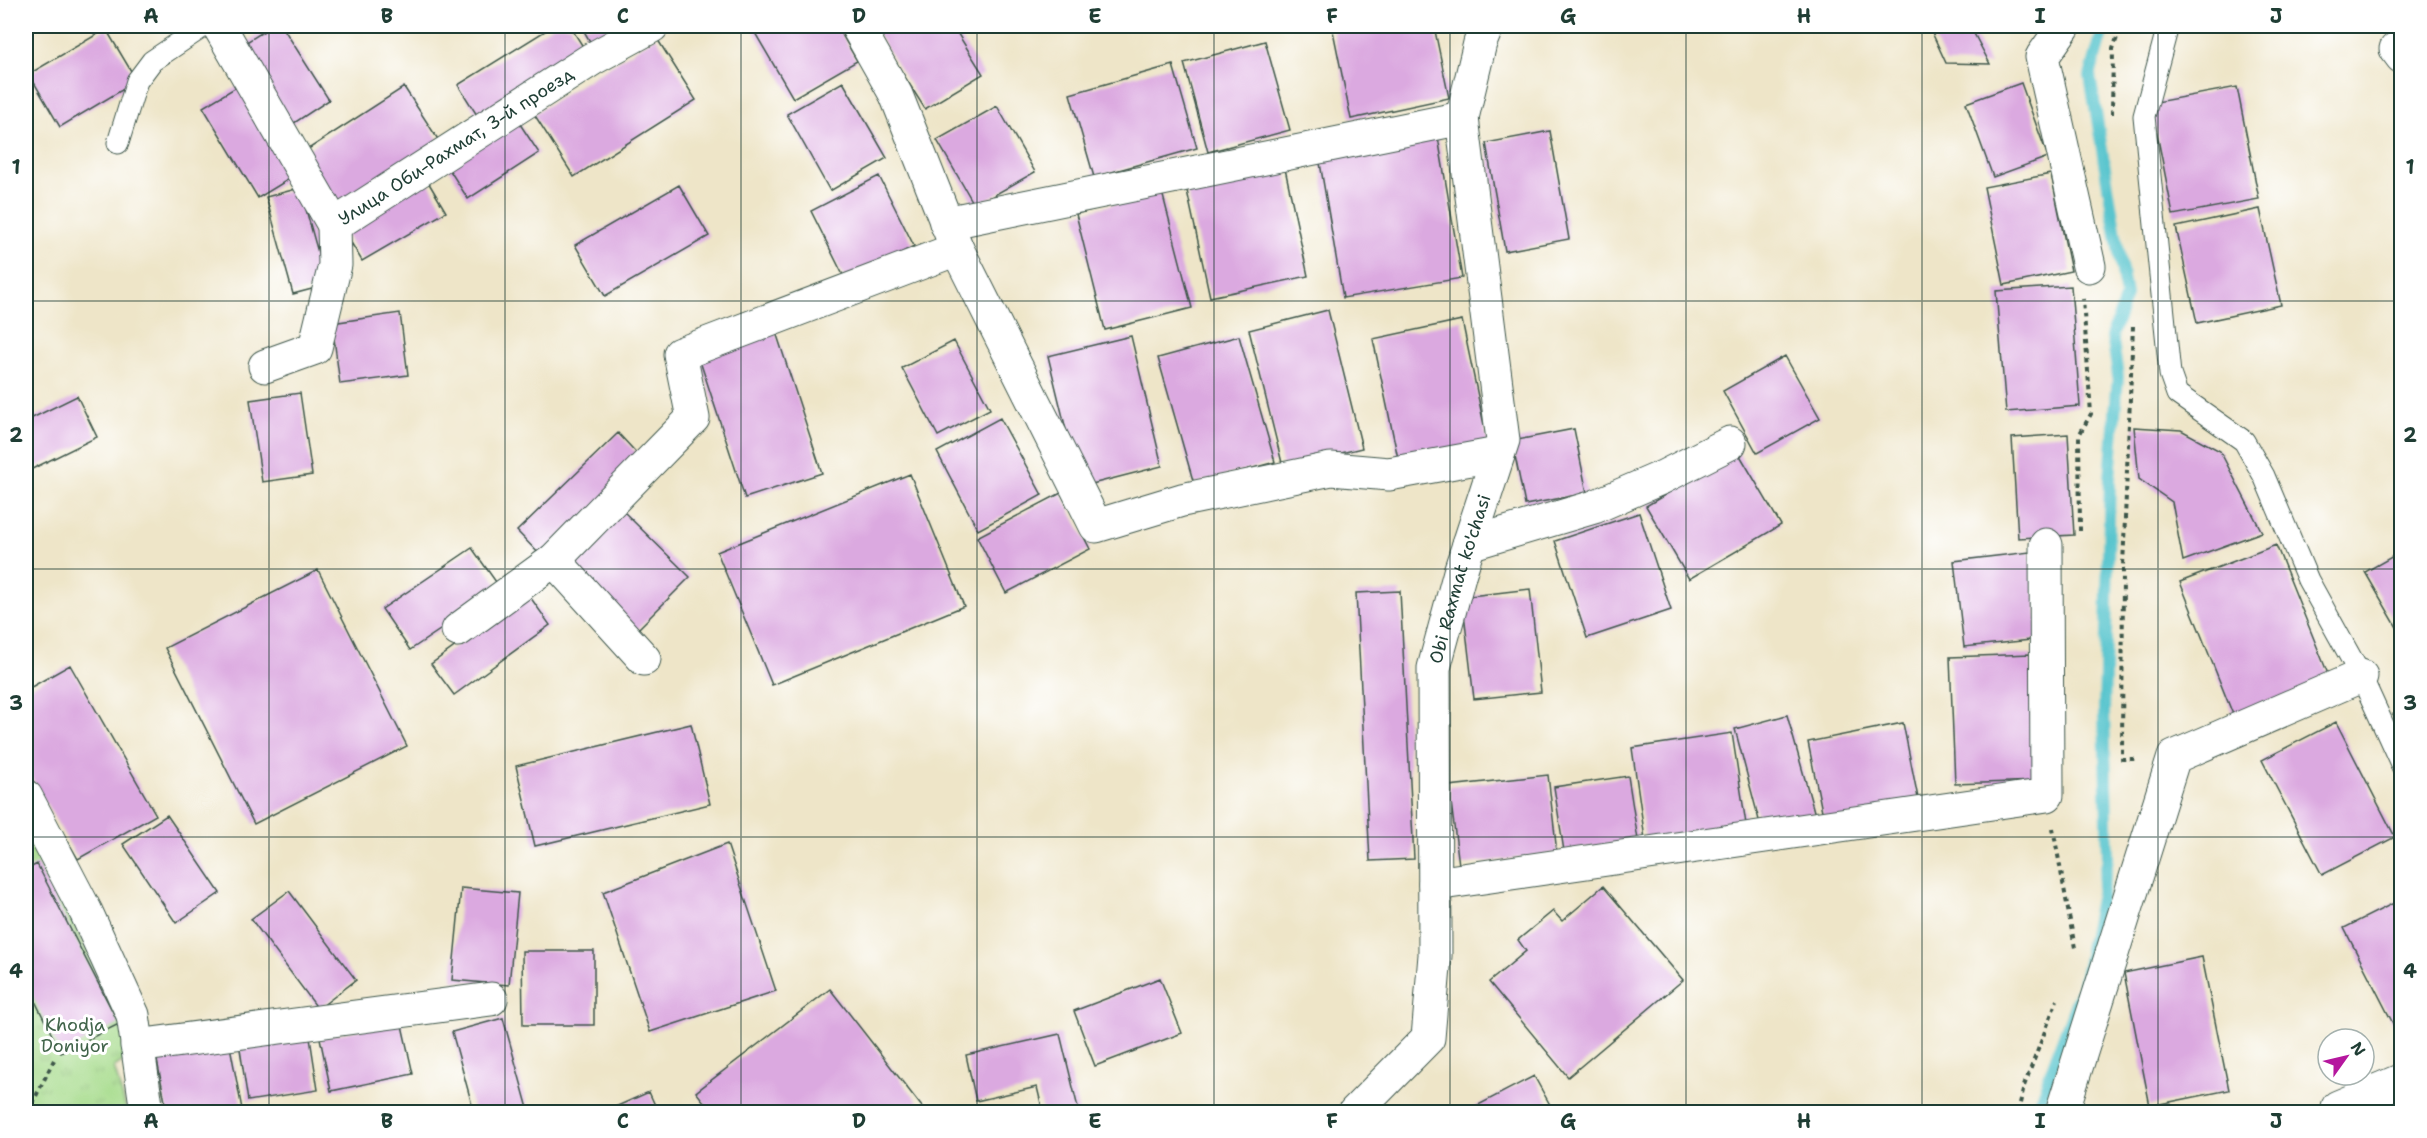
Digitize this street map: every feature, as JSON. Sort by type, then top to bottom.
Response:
[{"type":"street","name":"Улица Оби-Рахмат, 3-й проезд","points":[[219,26],[334,225],[592,59],[652,26]]},
{"type":"street","points":[[857,26],[896,95],[952,236],[1096,526],[1182,500],[1331,469],[1389,474],[1498,454]]},
{"type":"street","name":"Obi Raxmat ko'chasi","points":[[1355,1113],[1428,1038],[1435,955],[1434,668],[1469,544],[1503,440],[1462,118],[1480,43],[1487,26]]},
{"type":"street","points":[[2064,26],[2042,57],[2089,266]]},
{"type":"street","points":[[458,630],[554,560],[693,418],[680,354],[952,236],[1462,118]]},
{"type":"street","points":[[265,366],[315,348],[335,265],[334,225]]},
{"type":"street","points":[[1469,544],[1594,507],[1663,477],[1730,443]]},
{"type":"street","points":[[1434,884],[2048,795],[2046,545]]},
{"type":"street","points":[[554,560],[644,659]]},
{"type":"street","points":[[2062,1113],[2174,757],[2361,676]]},
{"type":"street","points":[[26,797],[87,912],[133,1015],[147,1113]]},
{"type":"street","points":[[137,1046],[491,999]]},
{"type":"street","points":[[2340,1113],[2338,1107],[2402,1080]]},
{"type":"lane","points":[[118,143],[137,81],[152,61],[204,26]]},
{"type":"lane","points":[[2168,26],[2144,117],[2170,374],[2177,394],[2244,441],[2264,476],[2308,580],[2361,676],[2402,766]]},
{"type":"path","points":[[2113,119],[2113,49],[2121,26]]},
{"type":"path","points":[[2046,545],[2080,539],[2079,435],[2091,414],[2083,299],[2089,266]]},
{"type":"path","points":[[2133,318],[2122,566],[2122,759],[2174,757]]},
{"type":"path","points":[[2048,795],[2076,950]]},
{"type":"path","points":[[2018,1113],[2024,1086],[2060,992]]},
{"type":"path","points":[[28,1113],[54,1060]]},
{"type":"green space","name":"Khodja Doniyor","points":[[33,843],[129,1035],[134,1054],[114,1067],[127,1112],[26,1112],[26,845]]},
{"type":"building","points":[[272,26],[282,26],[329,100],[285,129],[234,50]]},
{"type":"building","points":[[553,26],[570,26],[587,53],[480,120],[458,85]]},
{"type":"building","points":[[581,26],[624,26],[592,45]]},
{"type":"building","points":[[751,26],[837,26],[857,61],[793,98]]},
{"type":"building","points":[[873,26],[953,26],[983,74],[925,109]]},
{"type":"building","points":[[1332,26],[1434,26],[1449,98],[1351,119]]},
{"type":"building","points":[[1929,26],[1970,26],[1990,64],[1946,63]]},
{"type":"building","points":[[106,29],[137,81],[60,127],[29,74]]},
{"type":"building","points":[[656,37],[696,100],[574,177],[534,114]]},
{"type":"building","points":[[1265,41],[1290,130],[1208,152],[1184,63]]},
{"type":"building","points":[[1173,65],[1197,148],[1094,177],[1070,94]]},
{"type":"building","points":[[843,82],[887,158],[830,191],[787,114]]},
{"type":"building","points":[[243,83],[299,173],[258,198],[203,107]]},
{"type":"building","points":[[2021,83],[2048,157],[1993,177],[1966,103]]},
{"type":"building","points":[[404,87],[443,147],[337,215],[299,155]]},
{"type":"building","points":[[2237,87],[2259,199],[2173,215],[2151,103]]},
{"type":"building","points":[[997,106],[1035,172],[975,206],[937,140]]},
{"type":"building","points":[[518,121],[539,153],[468,199],[447,166]]},
{"type":"building","points":[[1550,131],[1569,239],[1505,251],[1486,143]]},
{"type":"building","points":[[1438,137],[1462,278],[1343,298],[1319,157]]},
{"type":"building","points":[[1284,164],[1308,276],[1210,297],[1186,186]]},
{"type":"building","points":[[2051,174],[2071,271],[2004,285],[1984,187]]},
{"type":"building","points":[[879,176],[914,246],[846,281],[811,211]]},
{"type":"building","points":[[427,180],[446,212],[362,261],[343,229]]},
{"type":"building","points":[[679,185],[709,236],[605,296],[575,245]]},
{"type":"building","points":[[300,188],[327,285],[293,294],[266,197]]},
{"type":"building","points":[[1162,192],[1192,308],[1105,330],[1076,214]]},
{"type":"building","points":[[2260,209],[2281,305],[2197,323],[2176,227]]},
{"type":"building","points":[[2071,286],[2080,406],[2006,412],[1996,291]]},
{"type":"building","points":[[1328,310],[1362,448],[1283,467],[1249,330]]},
{"type":"building","points":[[400,313],[408,375],[340,384],[332,323]]},
{"type":"building","points":[[1462,320],[1489,449],[1400,468],[1373,339]]},
{"type":"building","points":[[776,332],[822,473],[745,498],[699,358]]},
{"type":"building","points":[[1131,336],[1162,466],[1080,487],[1048,356]]},
{"type":"building","points":[[1239,336],[1275,462],[1194,484],[1158,358]]},
{"type":"building","points":[[954,341],[990,409],[938,436],[902,368]]},
{"type":"building","points":[[1785,356],[1820,418],[1757,453],[1723,391]]},
{"type":"building","points":[[300,393],[312,475],[262,482],[250,400]]},
{"type":"building","points":[[77,396],[97,437],[26,472],[26,421]]},
{"type":"building","points":[[1000,418],[1042,495],[978,530],[937,452]]},
{"type":"building","points":[[2134,427],[2181,430],[2220,451],[2262,532],[2183,561],[2172,502],[2139,479]]},
{"type":"building","points":[[1574,429],[1587,493],[1525,505],[1512,441]]},
{"type":"building","points":[[618,433],[644,461],[543,558],[517,531]]},
{"type":"building","points":[[2068,434],[2074,535],[2018,538],[2012,438]]},
{"type":"building","points":[[1738,452],[1781,525],[1689,579],[1646,506]]},
{"type":"building","points":[[910,474],[964,606],[772,685],[717,552]]},
{"type":"building","points":[[1061,493],[1090,549],[1006,593],[977,537]]},
{"type":"building","points":[[620,508],[690,577],[635,632],[565,564]]},
{"type":"building","points":[[1639,513],[1671,610],[1587,638],[1555,541]]},
{"type":"building","points":[[2276,545],[2330,679],[2234,717],[2180,582]]},
{"type":"building","points":[[472,548],[501,589],[410,650],[382,609]]},
{"type":"building","points":[[2402,551],[2402,636],[2365,572]]},
{"type":"building","points":[[2030,552],[2040,639],[1964,647],[1954,561]]},
{"type":"building","points":[[318,570],[407,746],[254,824],[165,648]]},
{"type":"building","points":[[1530,589],[1541,692],[1474,699],[1462,597]]},
{"type":"building","points":[[1400,591],[1414,859],[1370,861],[1356,593]]},
{"type":"building","points":[[528,594],[550,625],[454,695],[431,664]]},
{"type":"building","points":[[2031,654],[2037,781],[1955,784],[1950,657]]},
{"type":"building","points":[[70,665],[156,815],[78,859],[26,768],[26,690]]},
{"type":"building","points":[[2402,710],[2402,728],[2393,714]]},
{"type":"building","points":[[1787,715],[1815,815],[1760,824],[1735,729]]},
{"type":"building","points":[[2336,722],[2395,837],[2322,875],[2262,760]]},
{"type":"building","points":[[1903,723],[1919,803],[1824,821],[1808,742]]},
{"type":"building","points":[[691,724],[710,804],[535,846],[516,766]]},
{"type":"building","points":[[1732,733],[1746,824],[1645,839],[1632,748]]},
{"type":"building","points":[[1548,775],[1557,853],[1459,865],[1449,786]]},
{"type":"building","points":[[1628,776],[1638,840],[1564,851],[1554,787]]},
{"type":"building","points":[[167,815],[220,893],[176,923],[123,844]]},
{"type":"building","points":[[727,844],[776,991],[650,1032],[603,892]]},
{"type":"building","points":[[37,864],[119,1024],[61,1053],[26,983],[26,870]]},
{"type":"building","points":[[1603,886],[1683,980],[1568,1077],[1489,982],[1526,951],[1518,940],[1553,911],[1562,921]]},
{"type":"building","points":[[461,888],[518,893],[509,985],[452,980]]},
{"type":"building","points":[[289,891],[356,980],[318,1009],[251,919]]},
{"type":"building","points":[[2402,899],[2402,1041],[2344,928]]},
{"type":"building","points":[[522,951],[594,951],[594,1025],[523,1025]]},
{"type":"building","points":[[2202,957],[2229,1090],[2150,1106],[2124,973]]},
{"type":"building","points":[[1160,978],[1182,1033],[1095,1066],[1074,1011]]},
{"type":"building","points":[[830,989],[926,1112],[712,1112],[696,1092]]},
{"type":"building","points":[[503,1018],[529,1112],[474,1112],[452,1032]]},
{"type":"building","points":[[401,1021],[413,1074],[331,1091],[320,1038]]},
{"type":"building","points":[[1060,1034],[1079,1112],[1043,1112],[1037,1087],[976,1101],[966,1055]]},
{"type":"building","points":[[310,1038],[318,1090],[248,1101],[240,1049]]},
{"type":"building","points":[[229,1041],[242,1109],[221,1112],[167,1112],[156,1055]]},
{"type":"building","points":[[1534,1076],[1554,1112],[1465,1112]]},
{"type":"building","points":[[649,1092],[658,1112],[604,1112]]},
{"type":"waterway","points":[[2036,1112],[2084,981],[2108,858],[2104,712],[2110,479],[2118,376],[2112,335],[2126,296],[2090,76],[2104,26]]}]
